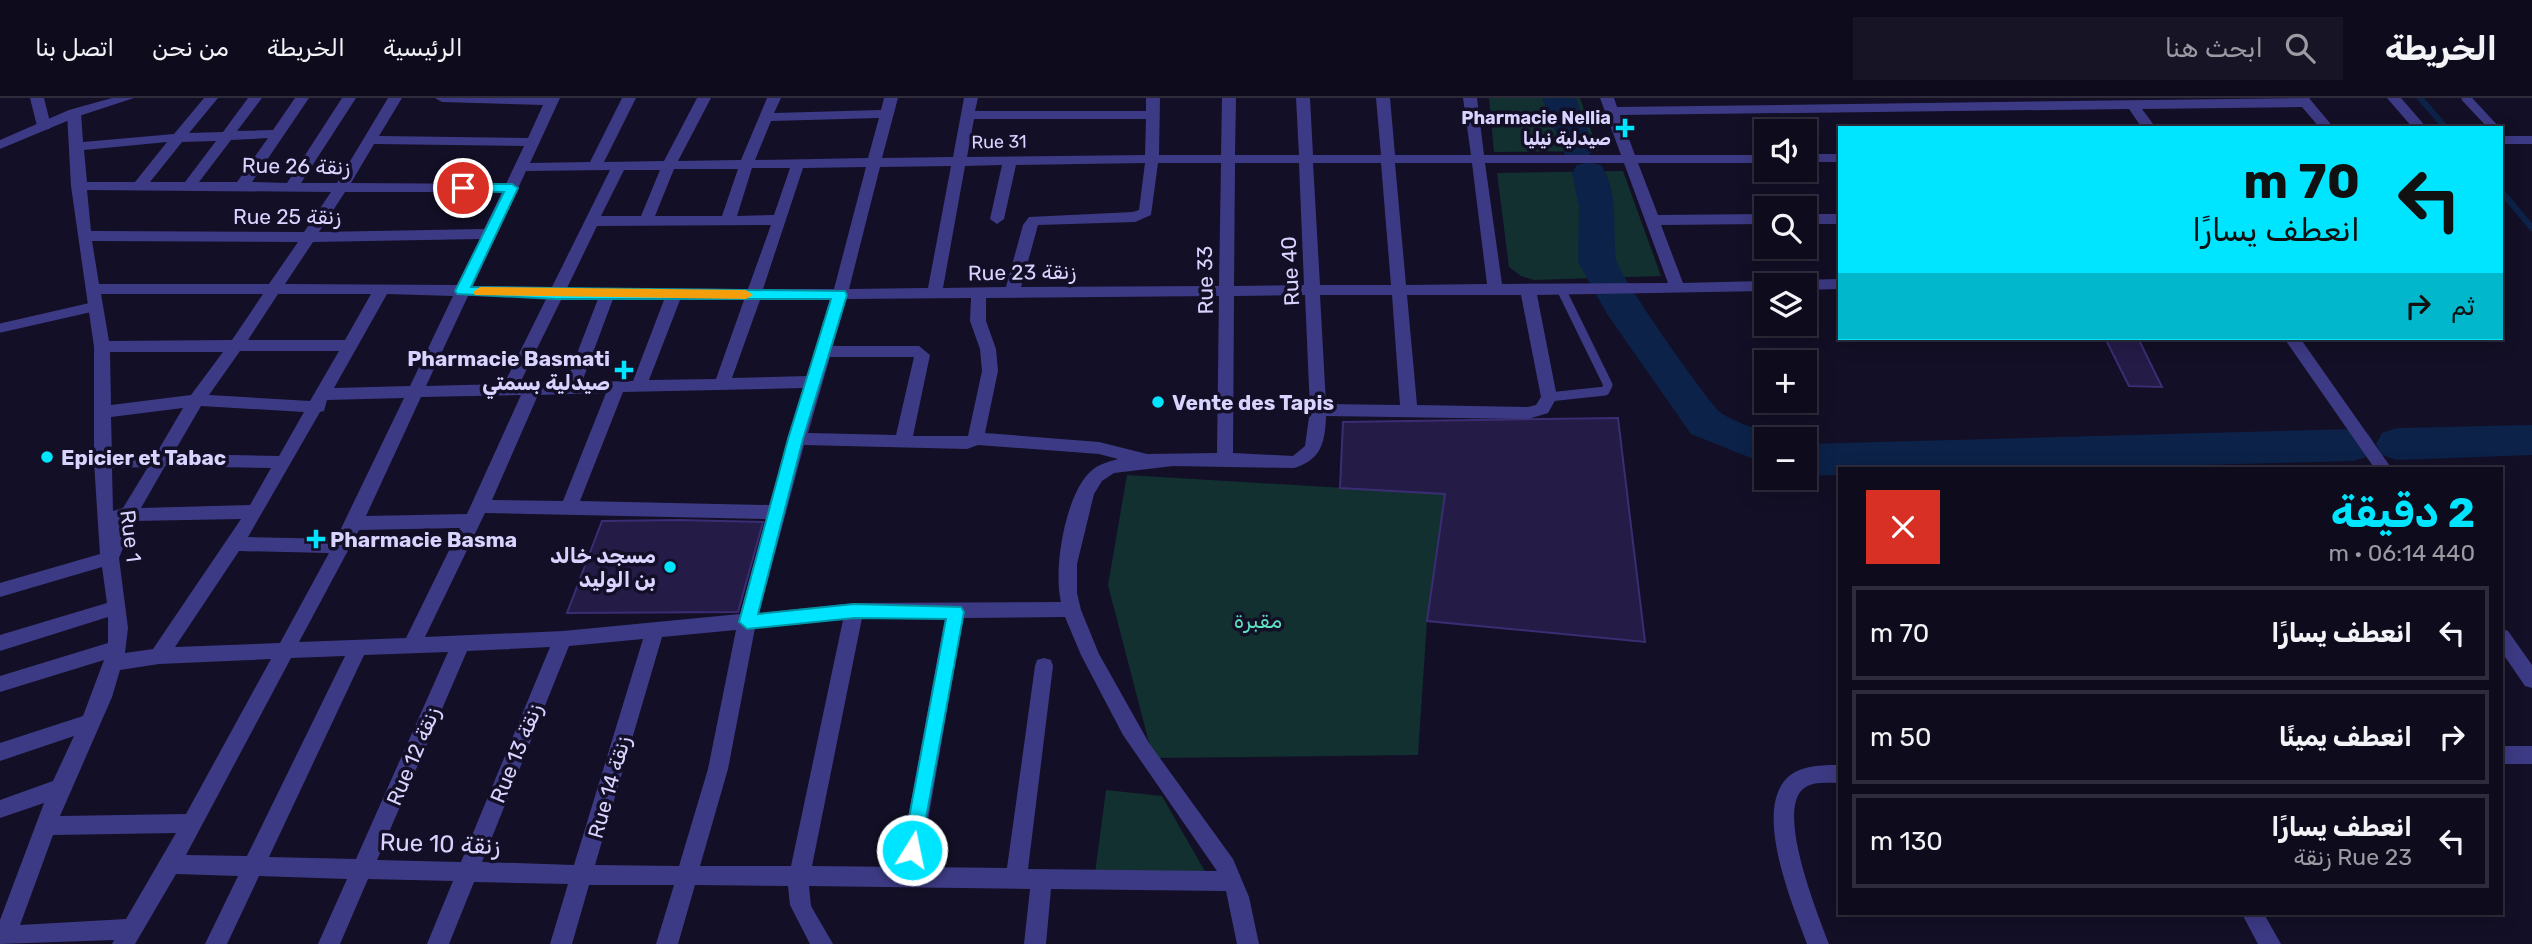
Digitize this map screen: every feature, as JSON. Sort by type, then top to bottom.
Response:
[{"type":"street","points":[[37,98],[44,126]]},
{"type":"street","points":[[0,145],[99,102],[127,98]]},
{"type":"street","points":[[140,185],[211,98]]},
{"type":"street","points":[[190,186],[255,98]]},
{"type":"street","points":[[242,186],[302,98]]},
{"type":"street","points":[[292,186],[349,98]]},
{"type":"street","points":[[0,590],[110,558],[128,515],[196,400],[236,346],[340,189],[395,98]]},
{"type":"street","points":[[3,940],[127,937],[170,864],[354,523],[413,392],[491,234],[553,99],[442,98]]},
{"type":"street","points":[[595,166],[629,98]]},
{"type":"street","points":[[646,221],[669,164],[704,98]]},
{"type":"street","points":[[728,220],[747,162],[774,98]]},
{"type":"street","points":[[934,294],[971,98]]},
{"type":"street","points":[[1012,294],[1031,222],[1042,217],[1140,216],[1148,209],[1153,98]]},
{"type":"street","name":"Rue 33","points":[[1225,461],[1229,98]]},
{"type":"street","name":"Rue 40","points":[[1225,461],[1294,462],[1308,457],[1316,442],[1318,410],[1303,98]]},
{"type":"street","points":[[1383,98],[1409,411]]},
{"type":"street","points":[[1471,98],[1494,289]]},
{"type":"street","points":[[2394,98],[2418,126]]},
{"type":"street","points":[[1677,286],[1609,105],[1769,104],[1852,109],[1947,103],[2133,105],[2304,100],[2325,126]]},
{"type":"street","points":[[2133,105],[2148,126]]},
{"type":"street","points":[[667,944],[697,875],[747,622],[795,439],[840,295],[889,106],[768,117]]},
{"type":"street","name":"Rue 1","points":[[3,940],[10,897],[46,826],[60,788],[91,722],[115,655],[117,607],[104,514],[102,346],[84,236],[74,113]]},
{"type":"street","points":[[967,115],[1152,115]]},
{"type":"street","points":[[76,147],[178,138],[278,134]]},
{"type":"street","points":[[2503,138],[2532,140]]},
{"type":"street","points":[[369,140],[531,142]]},
{"type":"street","points":[[1817,158],[1838,158]]},
{"type":"street","name":"Rue 31","points":[[521,167],[747,162],[1152,159],[1754,159]]},
{"type":"street","points":[[997,219],[1010,161]]},
{"type":"street","points":[[722,384],[756,295],[798,163]]},
{"type":"street","points":[[510,387],[619,166]]},
{"type":"street","name":"Rue 26 زنقة","points":[[78,186],[512,188]]},
{"type":"street","points":[[1654,220],[1754,219]]},
{"type":"street","points":[[1817,219],[1838,219]]},
{"type":"street","points":[[593,221],[780,220]]},
{"type":"street","name":"Rue 25 زنقة","points":[[84,236],[491,234]]},
{"type":"street","name":"Rue 23 زنقة","points":[[96,298],[273,289],[382,289],[556,295],[840,295],[1227,290],[1562,291],[1838,284]]},
{"type":"street","points":[[159,656],[255,512],[382,289]]},
{"type":"street","points":[[1318,410],[1528,413],[1546,406],[1549,397],[1528,290]]},
{"type":"street","points":[[975,439],[990,371],[988,349],[978,321],[979,294]]},
{"type":"street","points":[[572,387],[607,295]]},
{"type":"street","points":[[639,385],[674,295]]},
{"type":"street","points":[[2293,340],[2383,467]]},
{"type":"street","points":[[102,346],[350,345]]},
{"type":"street","points":[[822,351],[919,352],[922,355],[902,442]]},
{"type":"street","points":[[104,412],[196,400],[321,400],[510,387],[813,382]]},
{"type":"street","points":[[569,508],[617,386]]},
{"type":"street","points":[[411,647],[476,514],[533,387]]},
{"type":"street","points":[[795,439],[967,443],[975,439],[1099,448],[1148,462]]},
{"type":"street","points":[[102,463],[160,460],[285,462]]},
{"type":"street","points":[[1225,461],[1148,462],[1105,470],[1086,489],[1073,530],[1068,594],[1089,650],[1138,741],[1194,816],[1233,881],[1242,909],[1248,944]]},
{"type":"street","points":[[354,523],[569,508],[776,512]]},
{"type":"street","points":[[104,514],[255,512]]},
{"type":"street","points":[[235,544],[342,546]]},
{"type":"street","points":[[0,643],[117,607]]},
{"type":"street","points":[[0,684],[115,655],[357,650],[563,639],[854,611],[1072,609]]},
{"type":"street","points":[[822,944],[802,915],[797,900],[799,876],[854,611]]},
{"type":"street","points":[[908,876],[956,612]]},
{"type":"street","name":"Rue 14 زنقة","points":[[561,944],[584,875],[654,630]]},
{"type":"street","name":"Rue 13 زنقة","points":[[438,944],[563,639]]},
{"type":"street","points":[[2503,639],[2532,680]]},
{"type":"street","name":"Rue 12 زنقة","points":[[328,944],[365,867],[461,644]]},
{"type":"street","points":[[216,944],[357,650]]},
{"type":"street","points":[[1016,877],[1044,666]]},
{"type":"street","points":[[0,752],[91,722]]},
{"type":"street","points":[[2503,755],[2532,755]]},
{"type":"street","points":[[1818,944],[1792,873],[1785,800],[1792,785],[1803,778],[1838,774]]},
{"type":"street","points":[[0,809],[60,788]]},
{"type":"street","points":[[46,826],[191,823]]},
{"type":"street","name":"Rue 10 زنقة","points":[[170,864],[255,864],[584,875],[1042,877],[1233,881]]},
{"type":"street","points":[[1035,944],[1042,877]]},
{"type":"street","points":[[2254,915],[2270,944]]},
{"type":"lane","points":[[2466,98],[2492,126]]},
{"type":"lane","points":[[1549,397],[1597,394],[1605,391],[1608,385],[1562,291]]},
{"type":"lane","points":[[0,328],[96,298]]},
{"type":"green space","points":[[1489,98],[1580,98],[1598,151],[1494,152]]},
{"type":"green space","points":[[1623,171],[1661,276],[1534,280],[1521,276],[1509,267],[1497,173]]},
{"type":"green space","name":"مقبرة","points":[[1127,475],[1445,494],[1427,621],[1418,755],[1153,758],[1108,585]]},
{"type":"green space","points":[[1106,790],[1162,796],[1207,875],[1095,873]]},
{"type":"building","points":[[2106,340],[2139,340],[2162,387],[2129,386]]},
{"type":"building","points":[[1618,418],[1645,642],[1427,621],[1445,494],[1340,488],[1343,422]]},
{"type":"building","name":"مسجد خالد بن الوليد","points":[[602,521],[763,522],[738,612],[567,613]]},
{"type":"waterway","points":[[1559,98],[1577,148]]},
{"type":"waterway","points":[[2420,98],[2444,126]]},
{"type":"waterway","points":[[1589,173],[1597,207],[1597,262],[1621,305],[1706,423],[1754,443]]},
{"type":"waterway","points":[[2503,193],[2532,228]]},
{"type":"waterway","points":[[2397,444],[2532,440]]},
{"type":"waterway","points":[[1817,460],[2354,445]]},
{"type":"slow traffic","points":[[480,292],[556,295],[746,295]]},
{"type":"place","name":"Pharmacie Nellia صيدلية نيليا","points":[[1625,128]]},
{"type":"place","name":"Pharmacie Basmati صيدلية بسمتي","points":[[624,370]]},
{"type":"place","name":"Vente des Tapis","points":[[1158,402]]},
{"type":"place","name":"Epicier et Tabac","points":[[47,457]]},
{"type":"place","name":"Pharmacie Basma","points":[[316,539]]},
{"type":"place","name":"مسجد خالد بن الوليد","points":[[670,567]]},
{"type":"route","points":[[463,188],[512,188],[462,291],[556,295],[840,295],[795,439],[747,622],[854,611],[956,612],[912,850]]}]
